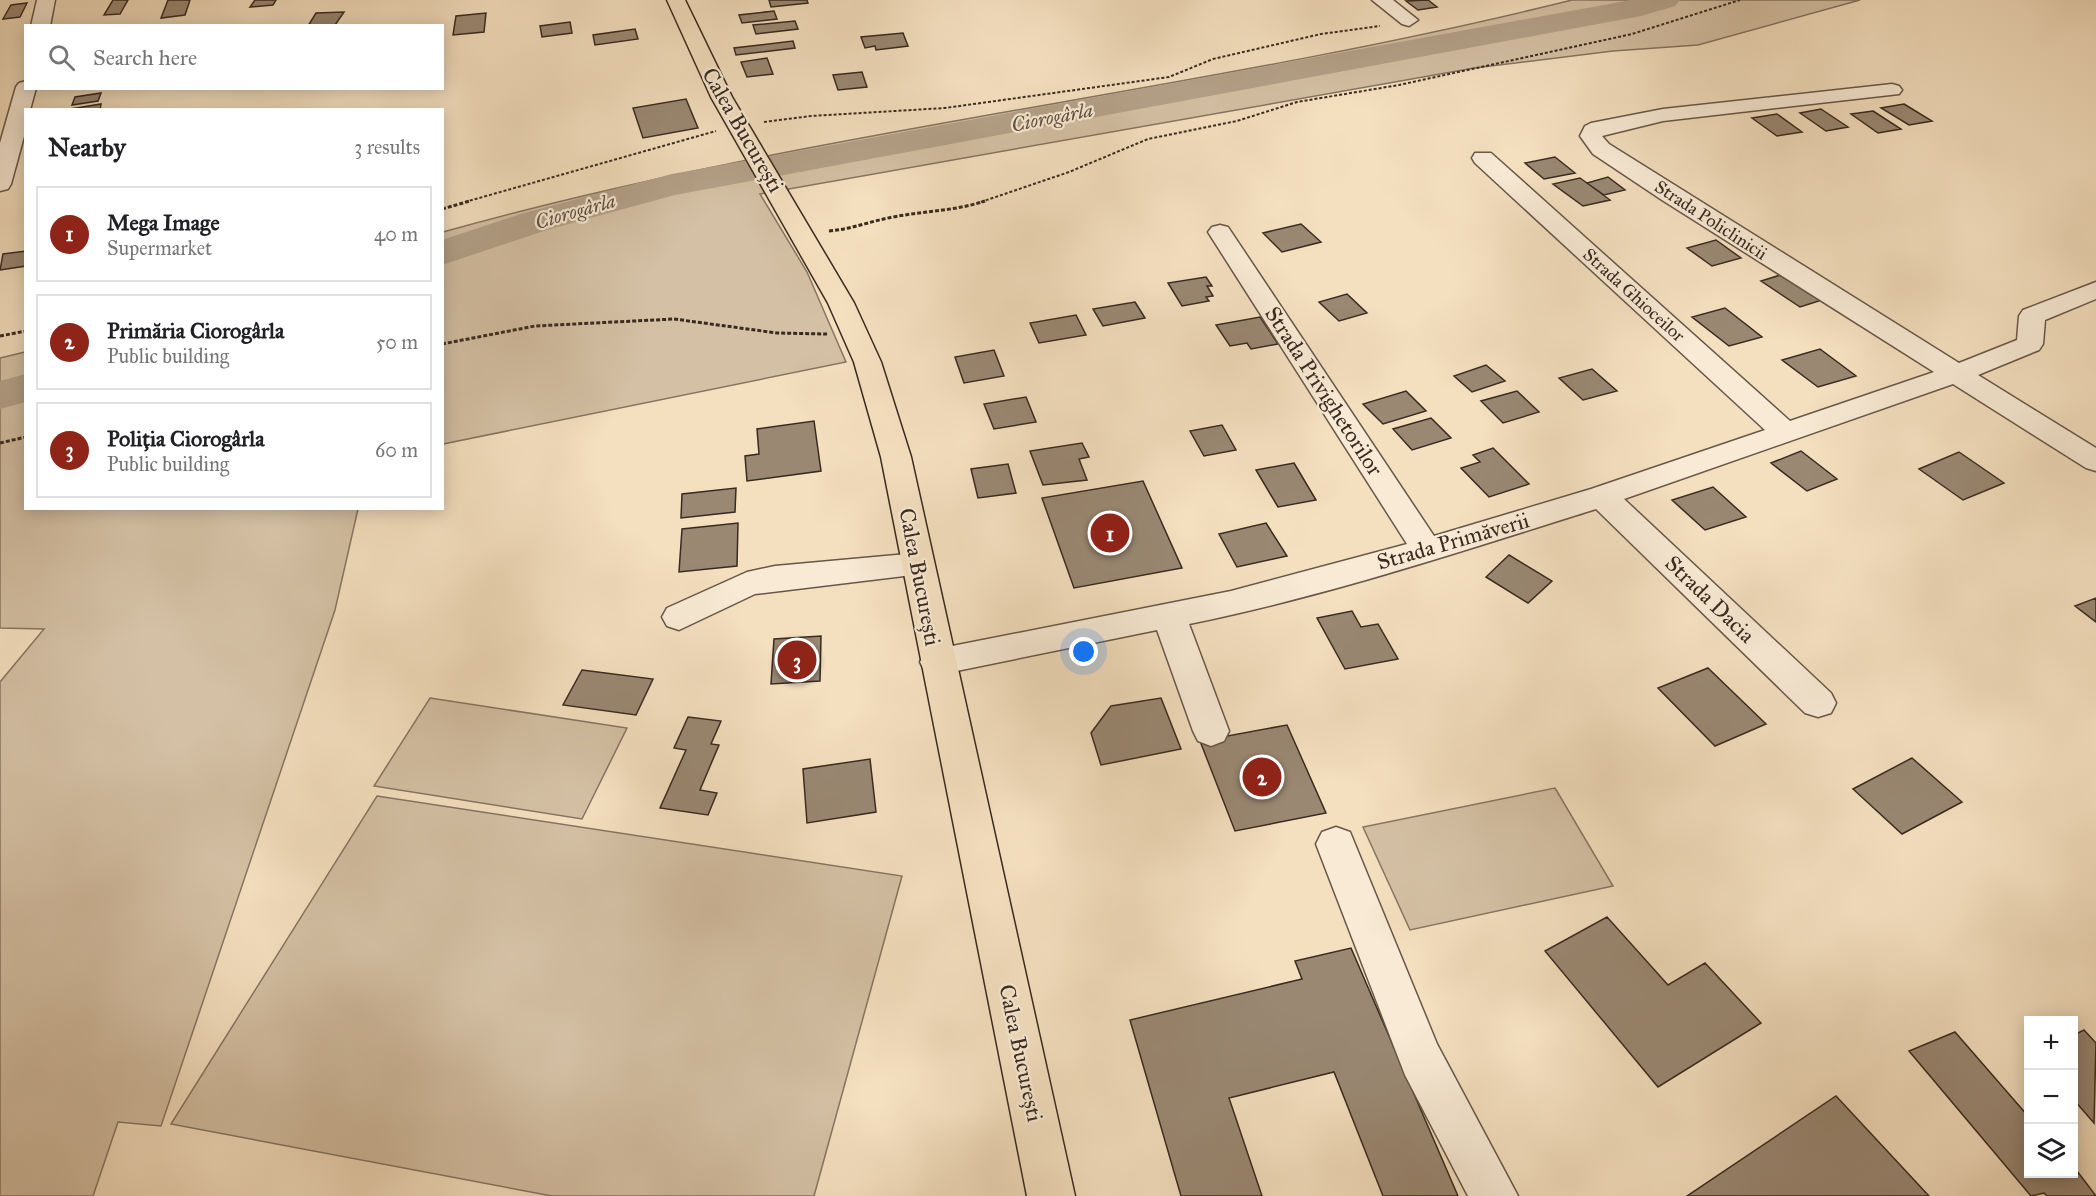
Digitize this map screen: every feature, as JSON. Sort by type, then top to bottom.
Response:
[{"type":"main road","name":"Calea București","points":[[676,0],[701,59],[740,130],[797,222],[855,332],[872,373],[896,457],[937,662],[1051,1196]]},
{"type":"street","points":[[40,24],[46,0]]},
{"type":"street","points":[[1381,0],[1409,20]]},
{"type":"street","points":[[0,184],[25,90]]},
{"type":"street","name":"Strada Policlinicii","points":[[1892,90],[1663,115],[1599,128],[1593,131],[1591,136],[1601,149],[1670,195],[2096,461]]},
{"type":"street","name":"Strada Ghioceilor","points":[[1483,158],[1785,432]]},
{"type":"street","name":"Strada Privighetorilor","points":[[1221,232],[1427,550]]},
{"type":"street","name":"Strada Primăverii","points":[[937,662],[1231,603],[1427,550],[1602,496],[1956,374],[2030,344],[2032,316],[2096,290]]},
{"type":"street","name":"Strada Dacia","points":[[1602,496],[1818,703]]},
{"type":"street","points":[[679,617],[747,584],[776,578],[918,565]]},
{"type":"street","points":[[1169,616],[1211,731]]},
{"type":"street","points":[[1336,844],[1421,1059],[1494,1196]]},
{"type":"path","points":[[797,222],[851,229],[891,217],[965,208],[1069,172],[1148,139],[1336,95],[1399,85],[1632,34],[1740,0]]},
{"type":"path","points":[[444,208],[691,137],[811,116],[945,108],[1169,77],[1213,59],[1321,34],[1409,20]]},
{"type":"path","points":[[444,344],[535,326],[674,319],[777,333],[810,335],[855,332]]},
{"type":"path","points":[[0,336],[24,331]]},
{"type":"path","points":[[0,444],[24,438]]},
{"type":"shaded area","points":[[1572,0],[1860,0],[1698,45],[1613,51],[1474,68],[760,194],[807,272],[846,362],[444,444],[444,232],[582,196],[723,165],[864,137],[1290,61]]},
{"type":"shaded area","points":[[24,352],[24,510],[358,510],[335,610],[161,1126],[118,1122],[93,1196],[0,1196],[0,682],[44,629],[0,628],[0,358]]},
{"type":"shaded area","points":[[430,698],[627,728],[582,819],[374,786]]},
{"type":"shaded area","points":[[1555,788],[1613,886],[1410,930],[1363,827]]},
{"type":"shaded area","points":[[377,796],[902,876],[814,1196],[552,1196],[171,1124]]},
{"type":"building","points":[[113,0],[128,0],[120,14],[104,15]]},
{"type":"building","points":[[168,0],[190,0],[185,15],[161,18]]},
{"type":"building","points":[[255,0],[276,0],[273,5],[250,7]]},
{"type":"building","points":[[769,0],[807,0],[808,3],[771,7]]},
{"type":"building","points":[[1428,0],[1437,7],[1418,10],[1406,1]]},
{"type":"building","points":[[27,3],[20,17],[3,19],[11,5]]},
{"type":"building","points":[[774,11],[777,19],[742,23],[739,15]]},
{"type":"building","points":[[344,12],[336,24],[309,24],[316,13]]},
{"type":"building","points":[[486,13],[484,32],[453,35],[456,16]]},
{"type":"building","points":[[795,21],[798,29],[756,34],[753,25]]},
{"type":"building","points":[[570,22],[572,33],[542,37],[540,26]]},
{"type":"building","points":[[635,29],[638,39],[595,45],[593,35]]},
{"type":"building","points":[[903,33],[908,46],[876,50],[875,46],[865,48],[861,37]]},
{"type":"building","points":[[793,41],[795,48],[736,55],[734,48]]},
{"type":"building","points":[[767,58],[773,74],[747,77],[741,62]]},
{"type":"building","points":[[862,72],[867,87],[838,90],[833,75]]},
{"type":"building","points":[[101,93],[98,101],[72,105],[75,97]]},
{"type":"building","points":[[686,99],[698,128],[643,138],[633,108]]},
{"type":"building","points":[[101,104],[100,108],[76,108]]},
{"type":"building","points":[[1904,104],[1932,121],[1909,125],[1881,108]]},
{"type":"building","points":[[1821,109],[1848,127],[1826,131],[1800,113]]},
{"type":"building","points":[[1873,111],[1901,129],[1878,133],[1851,114]]},
{"type":"building","points":[[1777,114],[1802,132],[1777,136],[1752,118]]},
{"type":"building","points":[[1555,157],[1575,173],[1544,179],[1525,163]]},
{"type":"building","points":[[1608,177],[1625,190],[1604,195],[1587,183]]},
{"type":"building","points":[[1580,178],[1610,200],[1583,206],[1553,184]]},
{"type":"building","points":[[1301,224],[1321,242],[1282,252],[1263,233]]},
{"type":"building","points":[[1716,240],[1741,258],[1712,266],[1687,248]]},
{"type":"building","points":[[24,251],[24,266],[0,270],[3,254]]},
{"type":"building","points":[[1787,273],[1825,299],[1800,307],[1761,281]]},
{"type":"building","points":[[1206,277],[1212,286],[1207,286],[1213,296],[1206,297],[1209,301],[1182,306],[1168,283]]},
{"type":"building","points":[[1347,294],[1367,313],[1339,321],[1319,302]]},
{"type":"building","points":[[1135,302],[1145,318],[1103,326],[1093,309]]},
{"type":"building","points":[[1725,308],[1762,337],[1729,346],[1692,317]]},
{"type":"building","points":[[1076,315],[1086,335],[1039,343],[1030,323]]},
{"type":"building","points":[[1260,317],[1278,344],[1251,349],[1247,343],[1230,346],[1216,325]]},
{"type":"building","points":[[1820,349],[1856,376],[1818,387],[1782,360]]},
{"type":"building","points":[[994,350],[1004,376],[964,383],[955,357]]},
{"type":"building","points":[[1486,365],[1505,381],[1472,392],[1454,376]]},
{"type":"building","points":[[1592,369],[1617,391],[1583,400],[1559,378]]},
{"type":"building","points":[[1406,391],[1426,411],[1383,424],[1363,404]]},
{"type":"building","points":[[1517,391],[1539,412],[1503,423],[1481,401]]},
{"type":"building","points":[[1026,397],[1036,422],[994,429],[984,404]]},
{"type":"building","points":[[1431,418],[1451,438],[1412,450],[1393,429]]},
{"type":"building","points":[[814,421],[821,471],[747,481],[745,456],[759,454],[757,429]]},
{"type":"building","points":[[1222,425],[1236,450],[1204,456],[1190,431]]},
{"type":"building","points":[[1082,443],[1089,457],[1079,459],[1087,480],[1043,485],[1030,451]]},
{"type":"building","points":[[1493,448],[1529,484],[1489,497],[1461,468],[1480,462],[1473,455]]},
{"type":"building","points":[[1801,451],[1837,479],[1807,491],[1771,463]]},
{"type":"building","points":[[1959,452],[2004,483],[1963,500],[1919,469]]},
{"type":"building","points":[[1294,463],[1316,500],[1278,507],[1256,470]]},
{"type":"building","points":[[1008,464],[1016,493],[978,498],[971,469]]},
{"type":"building","points":[[1143,481],[1182,568],[1074,588],[1042,498]]},
{"type":"building","points":[[1713,487],[1746,517],[1705,530],[1672,500]]},
{"type":"building","points":[[736,488],[735,512],[681,518],[682,494]]},
{"type":"building","points":[[738,523],[737,566],[679,572],[682,529]]},
{"type":"building","points":[[1266,523],[1287,556],[1237,567],[1219,534]]},
{"type":"building","points":[[1509,555],[1552,581],[1528,603],[1486,577]]},
{"type":"building","points":[[2096,598],[2096,622],[2075,606]]},
{"type":"building","points":[[1352,611],[1361,627],[1378,624],[1398,659],[1345,669],[1317,618]]},
{"type":"building","points":[[821,636],[820,681],[771,684],[774,639]]},
{"type":"building","points":[[1708,668],[1766,724],[1715,746],[1658,688]]},
{"type":"building","points":[[582,670],[653,679],[636,715],[563,705]]},
{"type":"building","points":[[1161,698],[1181,749],[1101,765],[1091,733],[1111,706]]},
{"type":"building","points":[[688,717],[721,721],[711,744],[719,745],[700,790],[717,793],[708,815],[660,808],[686,750],[674,748]]},
{"type":"building","points":[[1287,725],[1326,813],[1235,831],[1200,741]]},
{"type":"building","points":[[1912,758],[1962,802],[1902,834],[1853,789]]},
{"type":"building","points":[[870,759],[876,812],[807,823],[803,769]]},
{"type":"building","points":[[1607,917],[1668,985],[1705,963],[1761,1023],[1658,1087],[1545,951]]},
{"type":"building","points":[[1351,948],[1458,1196],[1383,1196],[1334,1072],[1229,1098],[1262,1196],[1181,1196],[1130,1020],[1302,979],[1295,961]]},
{"type":"building","points":[[2084,1030],[2096,1043],[2094,1123],[2078,1105],[2078,1033]]},
{"type":"building","points":[[1955,1032],[2024,1111],[2024,1178],[2078,1178],[2078,1172],[2096,1196],[2047,1196],[2044,1193],[2031,1196],[1909,1051]]},
{"type":"building","points":[[1836,1096],[1929,1196],[1687,1196]]},
{"type":"waterway","name":"Ciorogârla","points":[[444,252],[537,221],[672,185],[1037,120],[1641,7],[1665,0]]},
{"type":"waterway","name":"Ciorogârla","points":[[0,395],[24,389]]},
{"type":"place","name":"Mega Image","points":[[1110,533]]},
{"type":"place","name":"Poliția Ciorogârla","points":[[797,660]]},
{"type":"place","name":"Primăria Ciorogârla","points":[[1262,777]]}]
